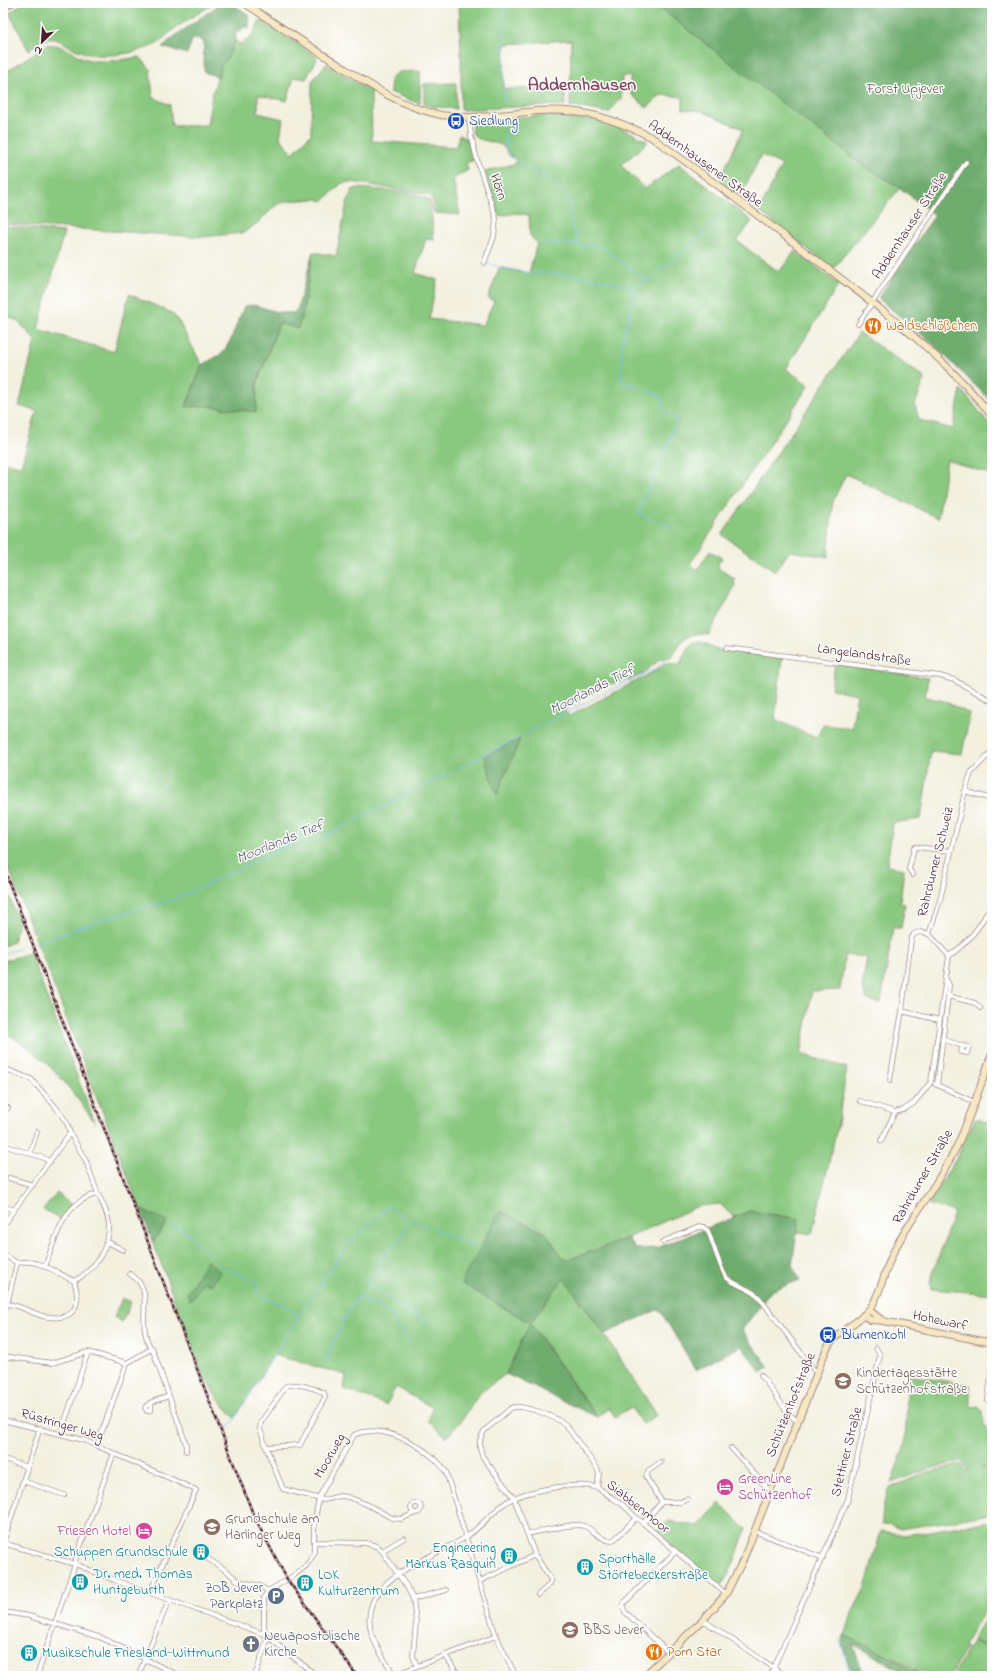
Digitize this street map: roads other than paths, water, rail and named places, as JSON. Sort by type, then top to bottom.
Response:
[{"type":"street","points":[[3,8],[11,3]]},
{"type":"street","name":"Addernhausener Straße","points":[[244,3],[392,98],[427,111],[469,118],[537,111],[567,111],[596,115],[625,124],[651,137],[899,322],[938,357],[979,399],[992,416]]},
{"type":"street","name":"Hörn","points":[[469,118],[471,136],[478,163],[496,218],[494,237],[484,263]]},
{"type":"street","name":"Addernhauser Straße","points":[[858,324],[966,162]]},
{"type":"street","name":"Langelandstraße","points":[[728,648],[940,676],[954,680],[992,701]]},
{"type":"street","name":"Rahrdumer Schweiz","points":[[949,956],[929,934],[940,900],[964,791],[971,773],[992,751]]},
{"type":"street","points":[[964,791],[992,799]]},
{"type":"street","points":[[913,875],[909,869],[914,848],[951,851]]},
{"type":"street","points":[[860,1101],[895,1112],[903,1110],[914,1103],[930,1082],[949,956],[964,946],[971,938],[992,903]]},
{"type":"street","points":[[890,1080],[902,1011],[911,939],[914,934],[920,932],[929,934]]},
{"type":"street","points":[[937,1085],[949,985],[946,979]]},
{"type":"street","points":[[948,996],[976,1003],[980,1008]]},
{"type":"street","points":[[902,1011],[939,1020]]},
{"type":"street","points":[[942,1039],[963,1046]]},
{"type":"street","name":"Rahrdumer Straße","points":[[869,1310],[896,1246],[954,1151],[992,1054]]},
{"type":"street","points":[[3,1068],[31,1078],[55,1106],[67,1123],[70,1133],[86,1161],[103,1204],[109,1228],[106,1241],[93,1268],[84,1276],[74,1281]]},
{"type":"street","points":[[930,1082],[974,1102]]},
{"type":"street","points":[[3,1107],[8,1108]]},
{"type":"street","points":[[881,1141],[895,1112]]},
{"type":"street","points":[[30,1154],[37,1132]]},
{"type":"street","points":[[3,1226],[70,1133]]},
{"type":"street","points":[[3,1145],[44,1158],[50,1162]]},
{"type":"street","points":[[9,1178],[33,1185]]},
{"type":"street","points":[[45,1267],[56,1235],[71,1209],[79,1201],[88,1196],[98,1194]]},
{"type":"street","points":[[3,1206],[14,1210]]},
{"type":"street","points":[[662,1242],[699,1227],[704,1227],[708,1231],[725,1277],[750,1290],[758,1296],[817,1372]]},
{"type":"street","points":[[106,1241],[123,1250]]},
{"type":"street","points":[[3,1254],[17,1263],[24,1261],[45,1267],[74,1281],[78,1293],[78,1300],[75,1308],[70,1314],[61,1316],[42,1315],[14,1304],[7,1304]]},
{"type":"street","points":[[3,1312],[7,1304],[17,1263]]},
{"type":"street","points":[[130,1274],[138,1280],[144,1296],[146,1303],[144,1320],[145,1331],[186,1444],[186,1451]]},
{"type":"street","name":"Schützenhofstraße","points":[[644,1676],[702,1621],[726,1594],[736,1577],[826,1350],[833,1338],[869,1310]]},
{"type":"street","name":"Hohewarf","points":[[869,1310],[884,1321]]},
{"type":"street","name":"Hohewarf","points":[[863,1315],[871,1320],[884,1321],[992,1343]]},
{"type":"street","name":"Stettiner Straße","points":[[770,1676],[848,1500],[880,1355],[876,1348]]},
{"type":"street","points":[[97,1445],[127,1363],[152,1349]]},
{"type":"street","points":[[3,1356],[52,1363],[88,1352],[127,1363]]},
{"type":"street","points":[[61,1433],[88,1352]]},
{"type":"street","points":[[992,1367],[988,1400],[992,1404]]},
{"type":"street","points":[[761,1375],[788,1413],[797,1421]]},
{"type":"street","points":[[266,1446],[300,1444],[325,1397],[324,1393],[319,1390],[291,1384],[286,1386],[261,1422],[260,1429],[266,1446],[283,1489],[319,1497],[324,1500],[340,1496],[348,1497],[366,1504],[392,1518],[401,1519],[414,1513]]},
{"type":"street","points":[[151,1402],[169,1396]]},
{"type":"street","points":[[538,1595],[550,1584],[551,1580],[535,1555],[514,1498],[482,1456],[480,1440],[484,1431],[515,1406],[523,1407],[558,1420],[565,1424],[597,1468],[599,1474],[597,1487]]},
{"type":"street","name":"Rüstringer Weg","points":[[3,1420],[61,1433],[97,1445],[196,1490],[150,1592]]},
{"type":"street","points":[[40,1428],[3,1543],[75,1564],[266,1635],[317,1676]]},
{"type":"street","name":"Moorweg","points":[[268,1591],[293,1576],[306,1566],[314,1554],[314,1526],[319,1497],[354,1435],[362,1430],[371,1430],[406,1438],[429,1455],[443,1467],[446,1472],[496,1636],[516,1676]]},
{"type":"street","points":[[730,1448],[770,1492]]},
{"type":"street","points":[[37,1676],[75,1561],[114,1452]]},
{"type":"street","points":[[7,1460],[27,1468]]},
{"type":"street","points":[[661,1462],[648,1471],[646,1477],[662,1502]]},
{"type":"street","points":[[23,1481],[64,1495]]},
{"type":"street","name":"Siabbenmoor","points":[[394,1675],[376,1645],[372,1634],[370,1615],[372,1604],[380,1589],[399,1574],[466,1537],[486,1522],[505,1502],[538,1491],[571,1485],[597,1487],[622,1505],[726,1594]]},
{"type":"street","points":[[643,1523],[662,1502],[681,1502],[687,1499]]},
{"type":"street","points":[[527,1534],[573,1525],[582,1525],[591,1529],[602,1539],[611,1541],[636,1518]]},
{"type":"street","points":[[754,1531],[823,1558]]},
{"type":"street","points":[[382,1551],[404,1538]]},
{"type":"street","points":[[315,1542],[366,1543],[376,1546],[382,1551],[399,1574],[413,1599],[416,1622],[413,1656],[416,1666]]},
{"type":"street","points":[[669,1653],[625,1612],[623,1604],[676,1551]]},
{"type":"street","points":[[480,1582],[535,1555]]},
{"type":"street","points":[[205,1557],[227,1571],[238,1581],[260,1586],[268,1591],[264,1597],[266,1635],[255,1676]]},
{"type":"street","points":[[413,1599],[446,1590]]},
{"type":"street","points":[[138,1676],[170,1600]]},
{"type":"street","points":[[3,1606],[3,1631]]},
{"type":"street","points":[[4,1612],[29,1616],[102,1638],[180,1676]]},
{"type":"street","points":[[702,1621],[706,1622],[786,1676]]},
{"type":"street","points":[[394,1675],[496,1636]]},
{"type":"street","points":[[446,1655],[459,1676]]},
{"type":"waterway","points":[[504,3],[504,103]]},
{"type":"waterway","points":[[504,121],[506,152],[509,156],[563,189],[569,201],[571,224],[579,244]]},
{"type":"waterway","points":[[674,528],[638,513],[676,425],[674,418],[663,408],[662,398],[657,394],[620,380],[623,340],[634,290],[653,277],[725,215]]},
{"type":"waterway","points":[[543,243],[601,246],[646,281]]},
{"type":"waterway","points":[[487,264],[529,273],[545,273],[606,280],[628,286],[634,290]]},
{"type":"waterway","name":"Moorlands Tief","points":[[526,734],[608,691],[654,670],[664,661]]},
{"type":"waterway","name":"Moorlands Tief","points":[[35,943],[114,916],[175,899],[293,844],[315,841],[522,736]]},
{"type":"waterway","name":"Moorlands Tief","points":[[26,947],[31,945]]},
{"type":"waterway","name":"Moorlands Tief","points":[[3,954],[21,948]]},
{"type":"waterway","points":[[227,1429],[235,1419],[290,1329],[347,1246],[388,1207],[429,1228]]},
{"type":"waterway","points":[[170,1224],[193,1236],[195,1242],[209,1257]]},
{"type":"waterway","points":[[409,1225],[398,1242],[387,1252],[367,1285],[431,1324]]},
{"type":"waterway","points":[[434,1229],[474,1247]]},
{"type":"waterway","points":[[216,1263],[222,1267],[259,1282],[255,1293],[290,1308],[297,1317]]},
{"type":"waterway","points":[[324,1364],[347,1313],[359,1296],[393,1316],[395,1327],[410,1343]]},
{"type":"waterway","points":[[840,1640],[851,1676]]},
{"type":"railway","points":[[3,867],[255,1519],[287,1579],[357,1676]]},
{"type":"place","name":"Siedlung","points":[[456,121]]},
{"type":"place","name":"Waldschlößchen","points":[[873,326]]},
{"type":"place","name":"Blumenkohl","points":[[828,1335]]},
{"type":"place","name":"Kindertagesstätte Schützenhofstraße","points":[[843,1381]]},
{"type":"place","name":"GreenLine Schützenhof","points":[[725,1487]]},
{"type":"place","name":"Grundschule am Harlinger Weg","points":[[212,1527]]},
{"type":"place","name":"Friesen Hotel","points":[[144,1531]]},
{"type":"place","name":"Schuppen Grundschule","points":[[201,1552]]},
{"type":"place","name":"Engineering Markus Rasquin","points":[[509,1556]]},
{"type":"place","name":"Sporthalle Störtebeckerstraße","points":[[585,1567]]},
{"type":"place","name":"Dr. med. Thomas Huntgeburth","points":[[80,1582]]},
{"type":"place","name":"LOK Kulturzentrum","points":[[305,1583]]},
{"type":"place","name":"ZOB Jever Parkplatz","points":[[276,1596]]},
{"type":"place","name":"BBS Jever","points":[[570,1630]]},
{"type":"place","name":"Neuapostolische Kirche","points":[[251,1644]]},
{"type":"place","name":"Pom Star","points":[[654,1652]]},
{"type":"place","name":"Musikschule Friesland-Wittmund","points":[[29,1653]]},
{"type":"district","name":"Addernhausen","points":[[582,86]]},
{"type":"park label","name":"Forst Upjever","points":[[905,89]]}]
